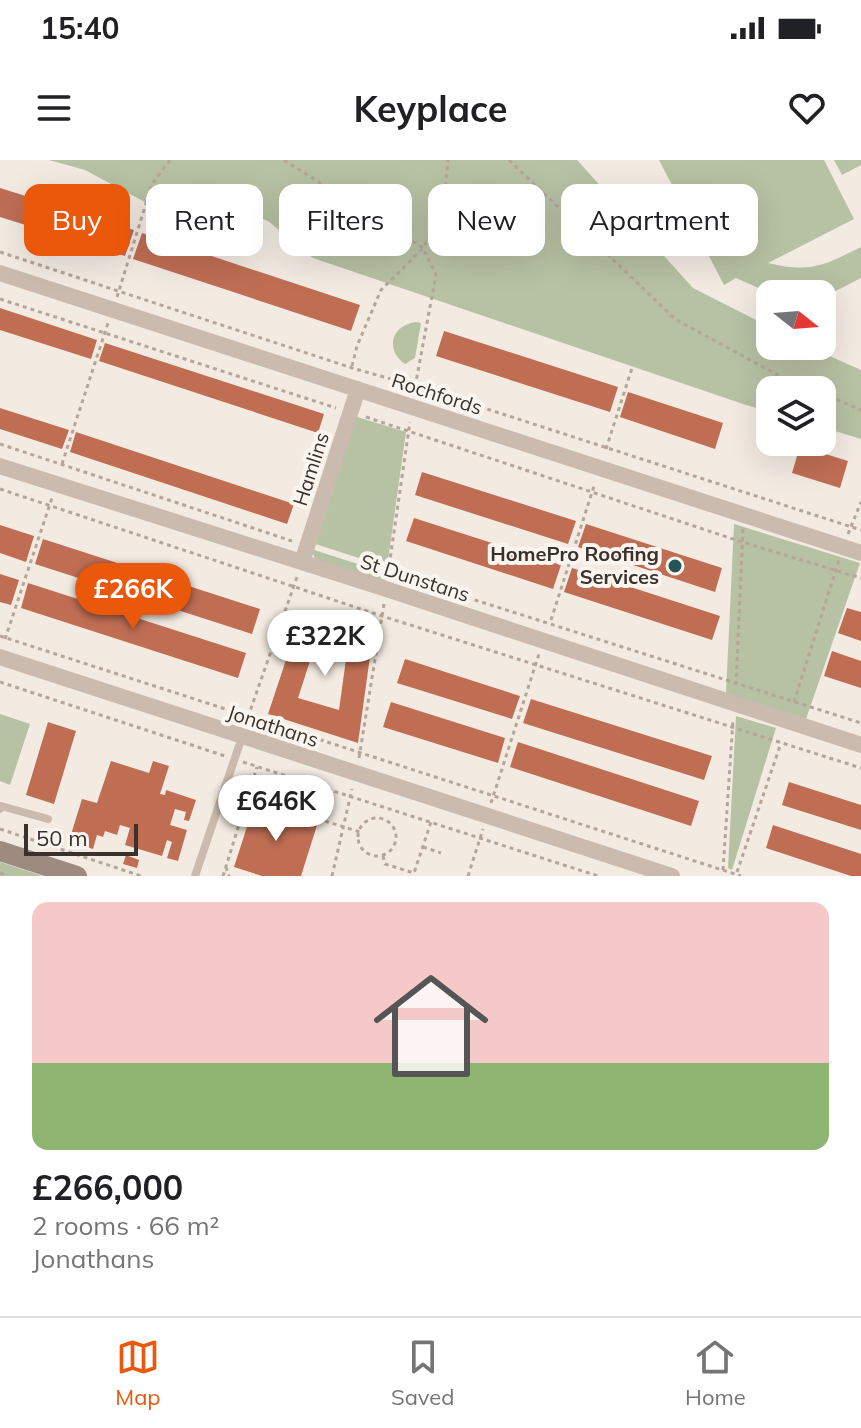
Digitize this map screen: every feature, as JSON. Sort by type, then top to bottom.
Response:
[{"type":"street","name":"Rochfords","points":[[0,273],[861,553]]},
{"type":"street","name":"Hamlins","points":[[304,554],[350,412],[353,387]]},
{"type":"street","name":"St Dunstans","points":[[0,466],[57,485],[304,554],[386,589],[861,745]]},
{"type":"street","name":"Jonathans","points":[[1,652],[242,737],[672,876]]},
{"type":"street","points":[[0,851],[77,876]]},
{"type":"lane","points":[[195,876],[242,737]]},
{"type":"lane","points":[[0,809],[1,806],[48,819]]},
{"type":"path","points":[[1,652],[3,637],[57,485],[152,184],[170,160]]},
{"type":"path","points":[[284,160],[423,248],[436,275],[412,407],[361,753],[332,876]]},
{"type":"path","points":[[353,387],[352,368],[357,346],[381,290],[423,248],[443,211],[448,160]]},
{"type":"path","points":[[509,160],[675,319],[781,376]]},
{"type":"path","points":[[0,252],[861,530]]},
{"type":"path","points":[[0,299],[409,430],[742,542],[861,578]]},
{"type":"path","points":[[468,876],[633,365]]},
{"type":"path","points":[[836,399],[861,410]]},
{"type":"path","points":[[0,444],[304,554],[242,737]]},
{"type":"path","points":[[0,489],[382,616],[861,768]]},
{"type":"path","points":[[723,870],[735,705],[744,493]]},
{"type":"path","points":[[3,637],[737,875],[843,548],[861,502]]},
{"type":"path","points":[[403,577],[861,723]]},
{"type":"path","points":[[0,682],[598,876]]},
{"type":"path","points":[[223,876],[257,767]]},
{"type":"path","points":[[371,820],[388,822],[396,837],[393,848],[377,856],[365,851],[359,840],[360,832],[371,820]]},
{"type":"path","points":[[325,821],[360,832]]},
{"type":"path","points":[[383,855],[385,864],[414,873],[431,822]]},
{"type":"path","points":[[0,829],[141,876]]},
{"type":"path","points":[[423,847],[441,853]]},
{"type":"path","points":[[226,867],[229,876]]},
{"type":"path","points":[[0,873],[8,876]]},
{"type":"green space","points":[[49,160],[577,160],[599,184],[561,184],[561,256],[664,256],[693,288],[756,320],[756,360],[836,359],[861,370],[861,439],[836,431],[836,376],[756,376],[756,408],[311,256],[412,256],[412,184],[279,184],[279,230],[263,219],[263,184],[146,184],[146,203],[130,194],[130,184],[111,184],[85,170]]},
{"type":"green space","points":[[659,160],[824,160],[854,219],[768,263],[816,266],[861,247],[861,278],[836,291],[836,280],[756,280],[756,287],[736,278],[724,285],[709,256],[758,256],[758,184],[671,184]]},
{"type":"green space","points":[[834,160],[861,160],[861,165],[842,175]]},
{"type":"green space","points":[[421,323],[415,358],[405,364],[394,352],[394,338],[401,328]]},
{"type":"green space","points":[[354,416],[406,432],[387,567],[312,543]]},
{"type":"green space","points":[[734,524],[860,563],[806,719],[726,693]]},
{"type":"green space","points":[[311,549],[386,573],[385,586],[316,561]]},
{"type":"green space","points":[[0,714],[30,724],[10,785],[0,781]]},
{"type":"green space","points":[[736,716],[776,728],[732,870],[728,868]]},
{"type":"green space","points":[[0,862],[43,876],[0,876]]},
{"type":"building","points":[[0,188],[24,196],[24,224],[0,217]]},
{"type":"building","points":[[142,233],[146,234],[146,256],[212,256],[360,305],[351,331],[133,259]]},
{"type":"building","points":[[0,308],[97,340],[91,359],[0,330]]},
{"type":"building","points":[[444,331],[618,387],[610,412],[436,356]]},
{"type":"building","points":[[105,343],[324,414],[318,433],[99,361]]},
{"type":"building","points":[[628,392],[723,423],[715,449],[620,417]]},
{"type":"building","points":[[0,408],[69,430],[62,449],[0,429]]},
{"type":"building","points":[[76,432],[294,504],[287,524],[70,452]]},
{"type":"building","points":[[797,456],[832,456],[848,461],[840,488],[792,473]]},
{"type":"building","points":[[422,472],[576,521],[568,544],[415,495]]},
{"type":"building","points":[[414,518],[561,565],[553,589],[406,541]]},
{"type":"building","points":[[586,524],[722,568],[715,592],[578,547]]},
{"type":"building","points":[[0,525],[34,536],[26,562],[0,553]]},
{"type":"building","points":[[43,539],[260,609],[252,634],[35,564]]},
{"type":"building","points":[[572,568],[720,616],[712,640],[564,592]]},
{"type":"building","points":[[0,574],[19,580],[11,605],[0,602]]},
{"type":"building","points":[[28,583],[246,653],[238,678],[21,608]]},
{"type":"building","points":[[847,608],[861,612],[861,641],[838,633]]},
{"type":"building","points":[[302,612],[373,635],[358,743],[268,714]],"holes":[[[316,642],[347,652],[339,710],[298,698]]]},
{"type":"building","points":[[832,651],[861,661],[861,688],[824,676]]},
{"type":"building","points":[[405,659],[520,696],[512,719],[397,683]]},
{"type":"building","points":[[531,699],[712,756],[704,780],[523,723]]},
{"type":"building","points":[[391,702],[505,738],[498,763],[383,727]]},
{"type":"building","points":[[48,722],[76,731],[54,804],[26,795]]},
{"type":"building","points":[[518,742],[699,801],[691,826],[510,767]]},
{"type":"building","points":[[111,761],[149,773],[153,761],[169,766],[160,794],[165,795],[166,790],[196,800],[189,821],[184,820],[186,812],[175,809],[170,825],[187,830],[178,861],[167,858],[172,842],[167,840],[162,856],[125,845],[130,828],[120,825],[117,835],[105,831],[103,837],[97,835],[93,849],[69,841],[82,799],[97,803]]},
{"type":"building","points":[[789,782],[861,805],[861,830],[782,805]]},
{"type":"building","points":[[255,802],[318,822],[301,876],[262,876],[234,867]]},
{"type":"building","points":[[773,825],[861,854],[861,876],[851,876],[766,848]]},
{"type":"building","points":[[126,855],[139,860],[137,868],[123,864]]},
{"type":"place","name":"HomePro Roofing Services","points":[[675,566]]}]
